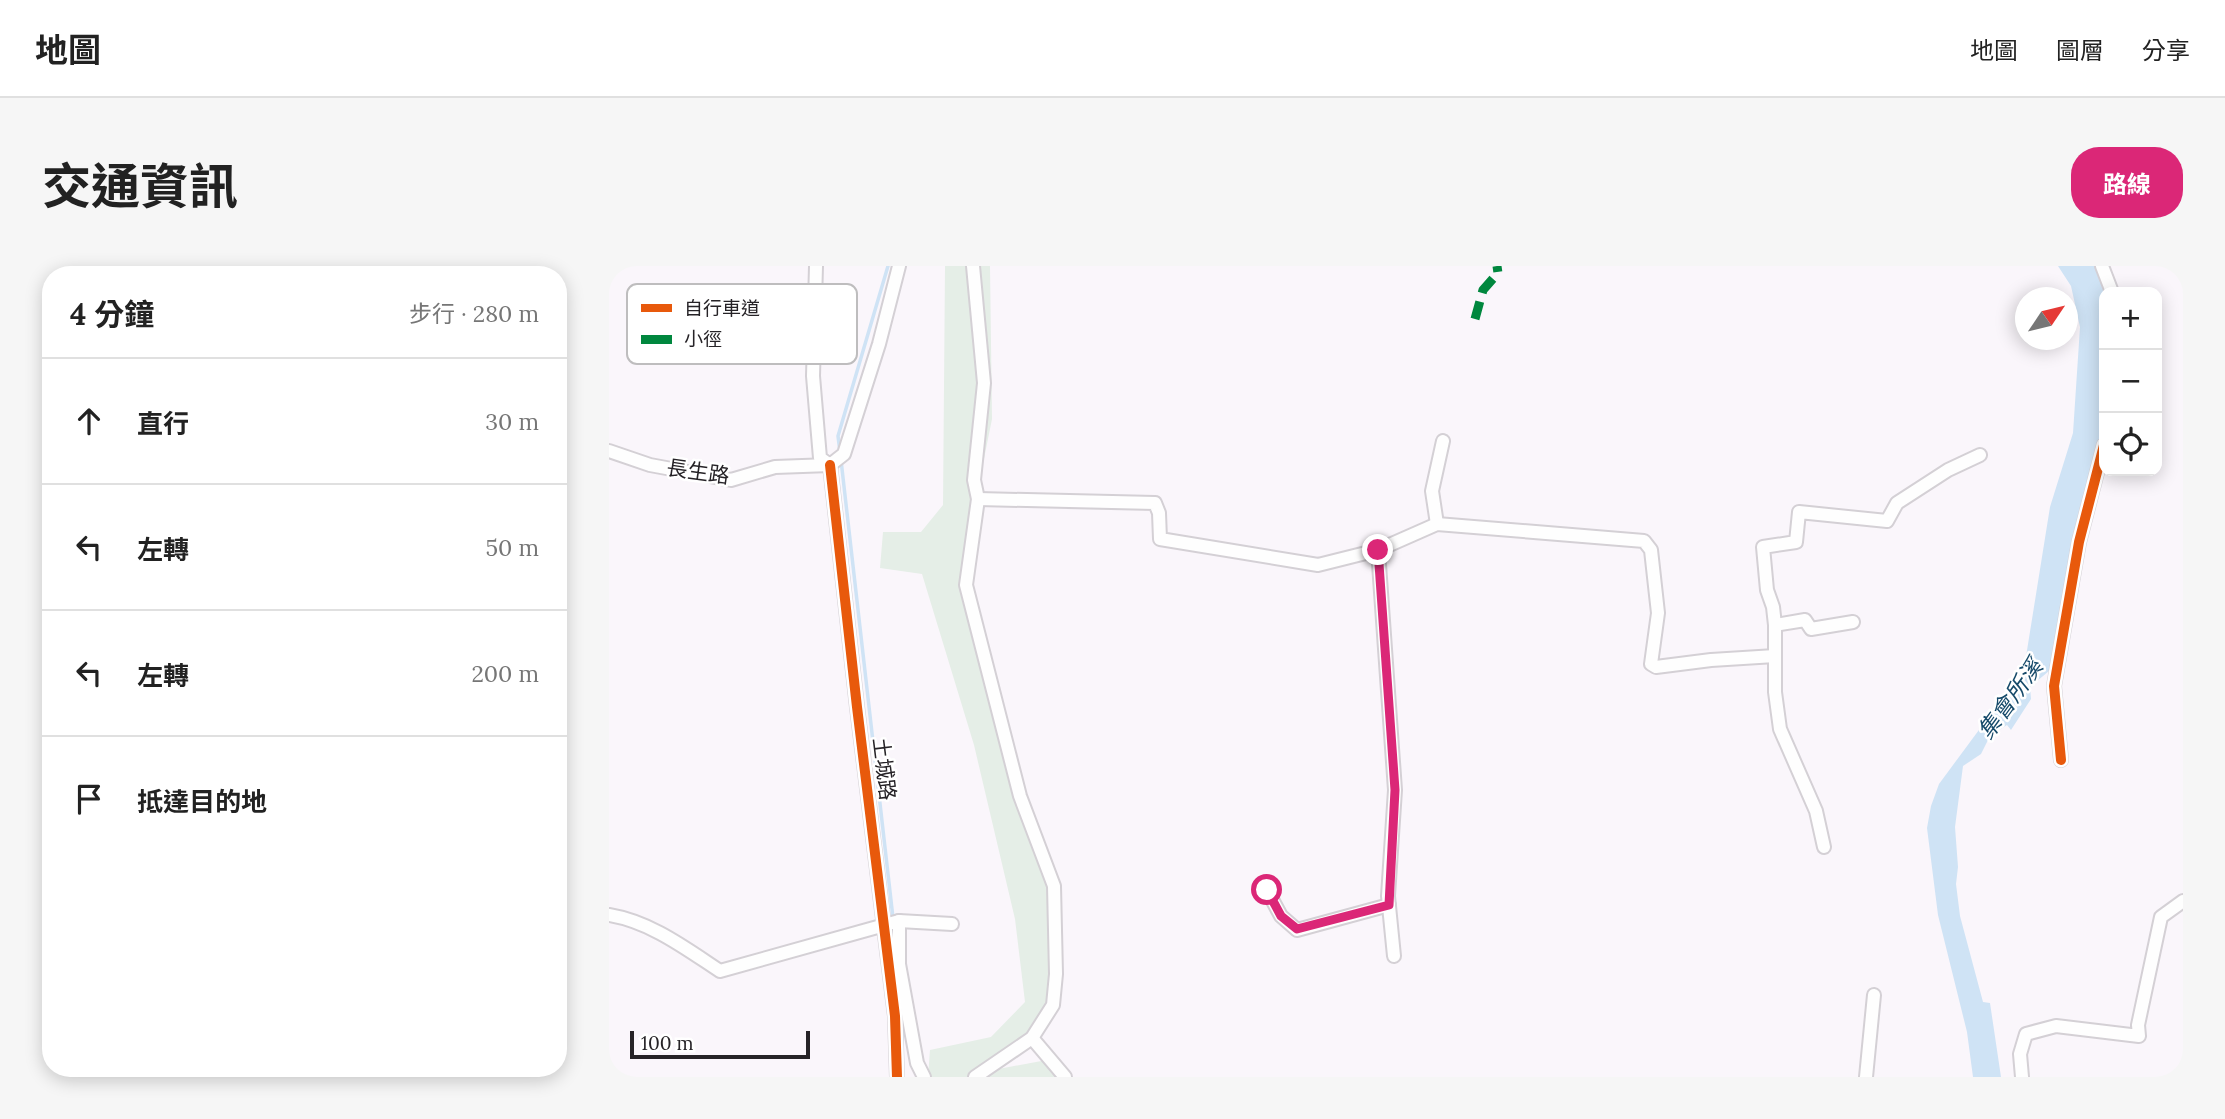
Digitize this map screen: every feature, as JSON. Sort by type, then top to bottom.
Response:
[{"type":"street","points":[[816,266],[816,284]]},
{"type":"street","points":[[813,364],[820,458],[836,460],[879,344],[899,266]]},
{"type":"street","points":[[973,266],[984,383],[974,480],[978,499],[966,585],[1020,796],[1054,887],[1056,974],[1052,1004],[1032,1038],[975,1077]]},
{"type":"street","points":[[2102,266],[2110,287]]},
{"type":"street","points":[[1437,524],[1432,491],[1443,441]]},
{"type":"street","name":"長生路","points":[[609,451],[650,465],[731,480],[775,467],[836,460]]},
{"type":"street","points":[[1824,847],[1816,811],[1780,729],[1775,692],[1775,625],[1773,607],[1766,590],[1763,547],[1796,542],[1799,512],[1887,521],[1897,503],[1948,470],[1980,456]]},
{"type":"street","name":"土城路","points":[[836,460],[895,1016],[897,1077]]},
{"type":"street","points":[[2061,760],[2054,686],[2079,542],[2099,464]]},
{"type":"street","points":[[978,499],[1155,503],[1159,513],[1160,539],[1318,565],[1378,550],[1437,524],[1644,541],[1651,550],[1658,613],[1651,664],[1656,667],[1775,656]]},
{"type":"street","points":[[1378,550],[1395,790],[1389,905],[1394,956]]},
{"type":"street","points":[[1775,625],[1805,620],[1811,629],[1853,622]]},
{"type":"street","points":[[1267,890],[1281,916],[1297,929],[1389,905]]},
{"type":"street","points":[[2022,1077],[2020,1054],[2026,1034],[2056,1026],[2139,1036],[2138,1025],[2161,917],[2183,901]]},
{"type":"street","points":[[609,915],[669,936],[720,971],[899,921],[952,924]]},
{"type":"street","points":[[899,921],[899,964],[917,1063],[924,1077]]},
{"type":"street","points":[[1866,1077],[1874,995]]},
{"type":"street","points":[[1032,1038],[1065,1077]]},
{"type":"shaded area","points":[[945,266],[990,266],[992,419],[963,563],[1045,858],[1059,962],[1041,1026],[993,1070],[1052,1059],[1063,1077],[928,1077],[930,1050],[991,1037],[1025,1002],[1015,919],[974,745],[922,574],[880,568],[883,532],[921,532],[943,505]]},
{"type":"water","name":"集會所溪","points":[[2058,266],[2099,266],[2106,287],[2099,287],[2099,461],[2078,519],[2049,671],[2030,687],[2031,699],[2011,730],[2007,725],[1990,736],[1981,754],[1963,766],[1955,827],[1958,867],[1956,884],[1960,916],[1983,1002],[1990,1003],[2001,1077],[1973,1077],[1967,1032],[1938,915],[1927,828],[1939,784],[2024,669],[2050,507],[2073,433],[2080,327],[2078,287],[2071,286]]},
{"type":"waterway","points":[[840,452],[838,436],[888,266]]},
{"type":"waterway","points":[[841,460],[893,918]]},
{"type":"waterway","points":[[902,1050],[903,1016]]},
{"type":"marked path","points":[[1475,319],[1483,290],[1498,273],[1497,266]]},
{"type":"cycle path","points":[[2061,760],[2054,686],[2079,542],[2099,464]]},
{"type":"cycle path","points":[[830,465],[895,1016],[897,1077]]},
{"type":"route","points":[[1267,890],[1281,916],[1297,929],[1389,905],[1395,790],[1378,550]]}]
